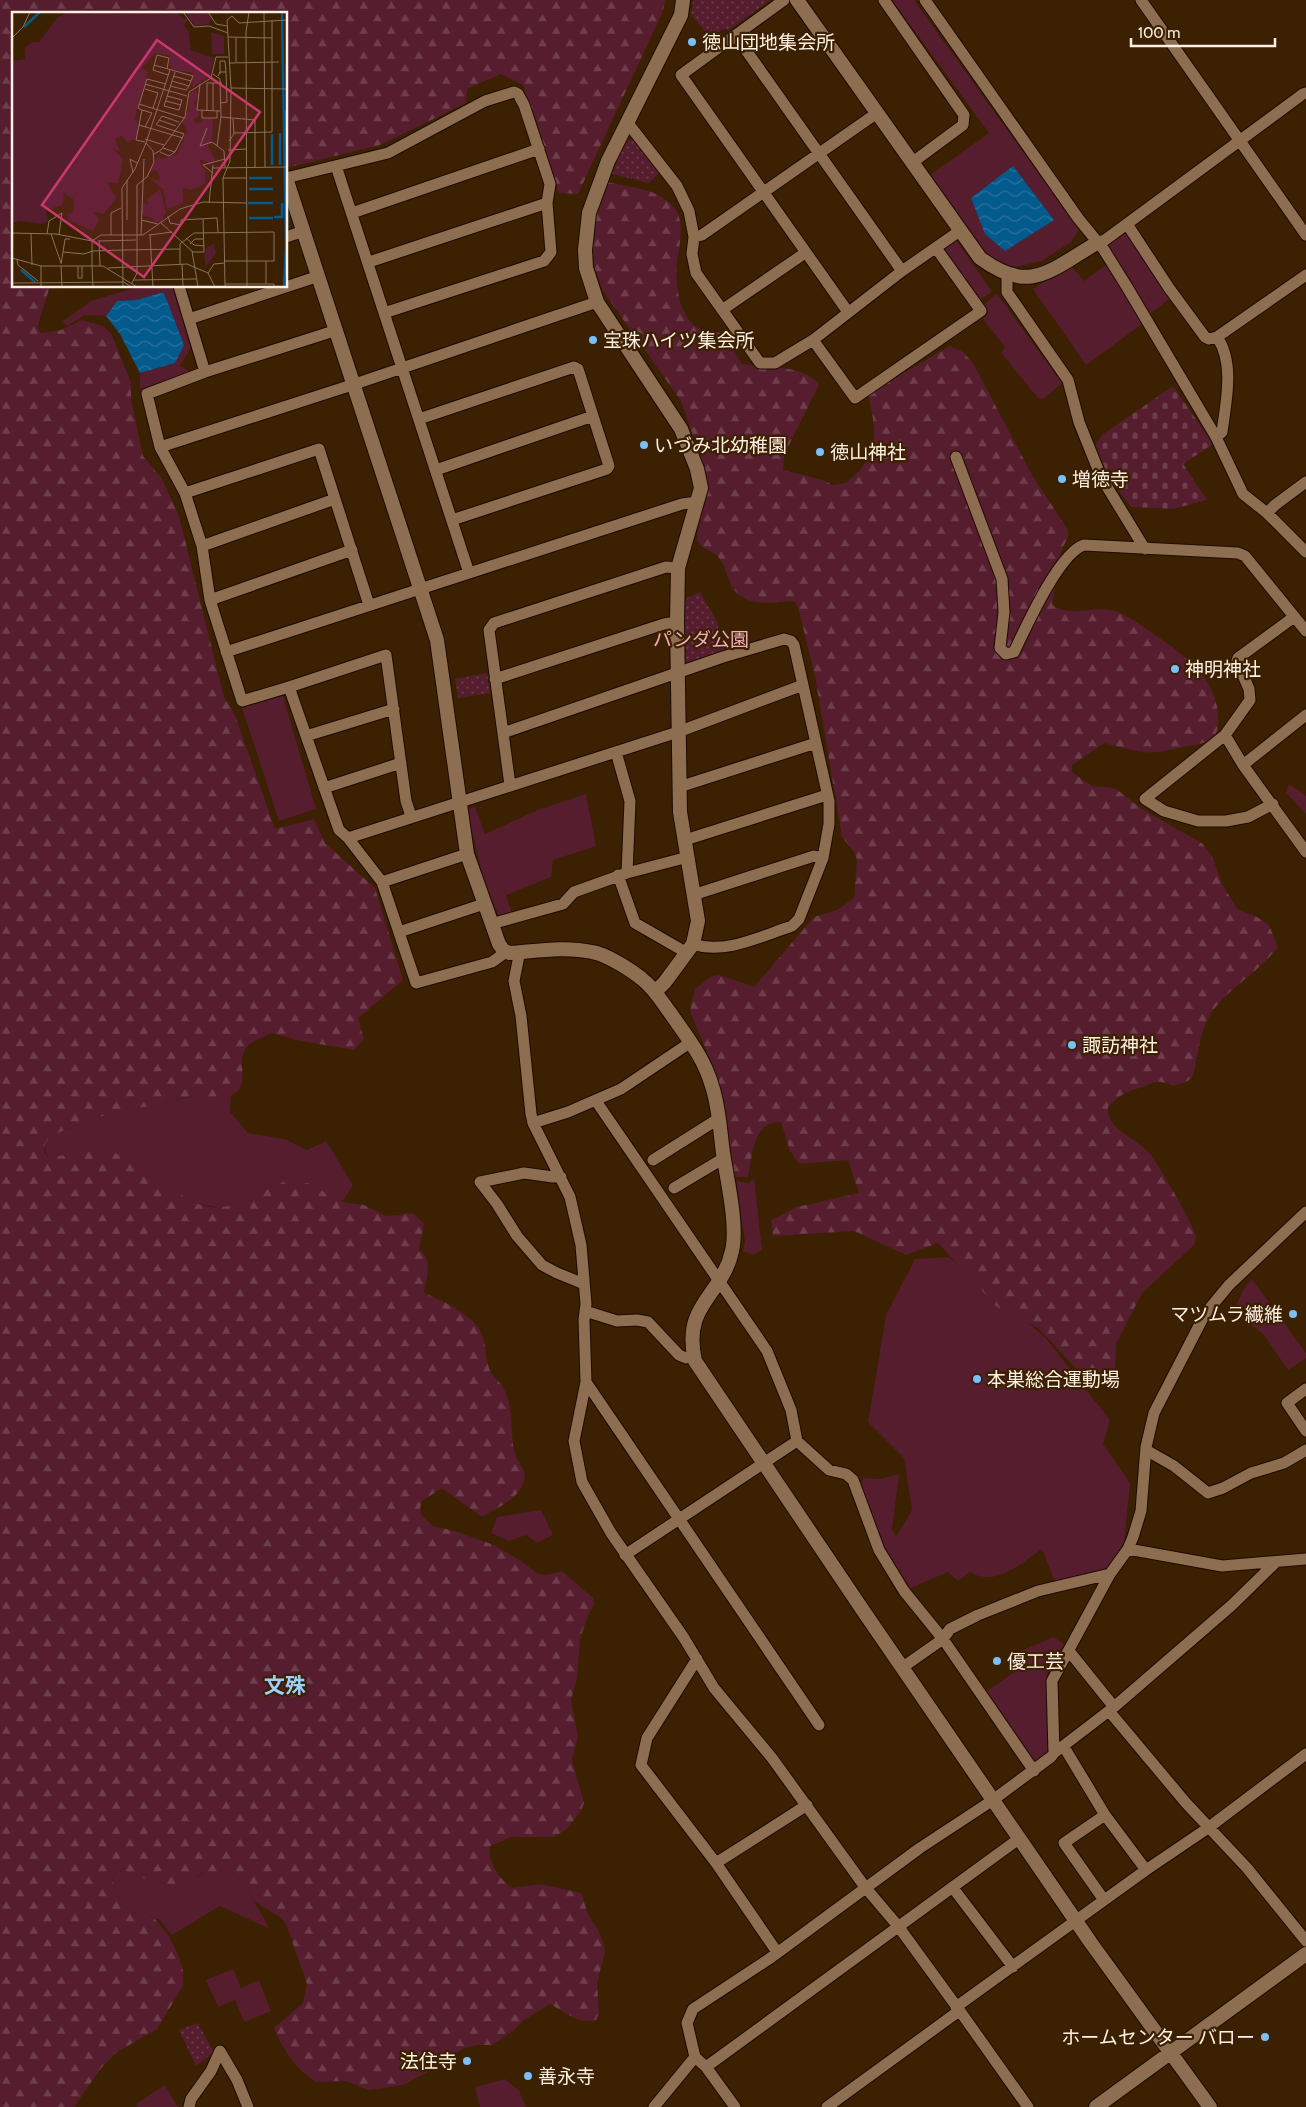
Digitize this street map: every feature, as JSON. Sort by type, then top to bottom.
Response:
[{"type":"street","points":[[655,992],[690,948],[698,921],[684,840],[679,787],[677,622],[678,568],[701,488],[697,469],[681,429],[596,302],[586,268],[586,228],[589,213],[608,161],[681,14],[683,0]]},
{"type":"street","points":[[784,0],[681,75],[848,312]]},
{"type":"street","points":[[797,0],[980,258],[1007,275],[1029,278],[1039,275],[1097,242],[1105,240],[1306,93]]},
{"type":"street","points":[[884,0],[964,115],[963,125],[913,162]]},
{"type":"street","points":[[925,0],[1104,250],[1216,437],[1243,494],[1268,513],[1306,552]]},
{"type":"street","points":[[1141,0],[1306,235]]},
{"type":"street","points":[[736,36],[902,271]]},
{"type":"street","points":[[288,178],[388,153],[485,101],[514,92],[518,94],[524,105],[550,184],[547,202],[551,252],[544,261],[384,313]]},
{"type":"street","points":[[694,237],[702,235],[878,113]]},
{"type":"street","points":[[628,122],[676,186],[689,211],[694,237],[692,254],[696,273],[760,363],[775,363],[813,340],[902,271],[961,230]]},
{"type":"street","points":[[352,214],[539,149]]},
{"type":"street","points":[[336,166],[369,262],[469,573]]},
{"type":"street","points":[[288,184],[355,384],[437,640],[467,854],[499,944],[513,952]]},
{"type":"street","points":[[369,262],[547,202]]},
{"type":"street","points":[[1127,224],[1169,288],[1204,337],[1209,339],[1217,337],[1306,275]]},
{"type":"street","points":[[288,236],[304,231]]},
{"type":"street","points":[[813,340],[855,398],[981,310],[936,248]]},
{"type":"street","points":[[722,310],[805,253]]},
{"type":"street","points":[[1007,275],[1006,292],[1068,380],[1079,422],[1101,477],[1145,549]]},
{"type":"street","points":[[288,286],[319,276]]},
{"type":"street","points":[[179,288],[205,372]]},
{"type":"street","points":[[188,319],[282,288]]},
{"type":"street","points":[[160,447],[355,384],[596,302]]},
{"type":"street","points":[[337,330],[205,372],[148,392],[147,394],[160,447],[185,493],[202,546],[210,600],[242,701],[386,655],[406,800],[412,816]]},
{"type":"street","points":[[1216,437],[1222,432],[1228,376],[1226,354],[1217,337]]},
{"type":"street","points":[[420,419],[574,367],[578,370],[609,466],[452,520]]},
{"type":"street","points":[[436,470],[593,416]]},
{"type":"street","points":[[185,493],[319,449],[370,605]]},
{"type":"street","points":[[956,457],[1002,579],[1004,612],[1000,648],[1006,654],[1014,652],[1048,583],[1074,549],[1084,544],[1238,553],[1245,556],[1306,631]]},
{"type":"street","points":[[1268,513],[1274,505],[1306,482]]},
{"type":"street","points":[[202,546],[335,499]]},
{"type":"street","points":[[226,652],[682,504],[698,502]]},
{"type":"street","points":[[210,600],[352,550]]},
{"type":"street","points":[[510,785],[489,630],[494,623],[666,567],[678,568]]},
{"type":"street","points":[[1273,804],[1248,817],[1226,821],[1198,821],[1164,811],[1145,799],[1225,735],[1250,700],[1249,689],[1237,661],[1238,658],[1294,617]]},
{"type":"street","points":[[495,679],[664,624],[677,622]]},
{"type":"street","points":[[503,733],[722,657],[784,640],[790,641],[794,645],[816,743],[827,795],[829,824],[823,858],[799,919],[792,926],[729,946],[690,948],[635,923],[623,874],[630,801],[616,752]]},
{"type":"street","points":[[348,838],[678,732],[803,685]]},
{"type":"street","points":[[289,687],[339,830],[348,838],[382,882],[416,983],[492,962],[513,952],[549,949],[594,952],[643,979],[655,992],[691,1042],[704,1064],[713,1087],[724,1158],[733,1240],[728,1268],[707,1296],[696,1316],[693,1329],[694,1356],[715,1392],[1091,1943],[1210,2107]]},
{"type":"street","points":[[306,736],[394,709]]},
{"type":"street","points":[[1243,765],[1306,715]]},
{"type":"street","points":[[1225,735],[1243,765],[1306,852]]},
{"type":"street","points":[[679,787],[816,743]]},
{"type":"street","points":[[324,788],[401,763]]},
{"type":"street","points":[[684,840],[827,795]]},
{"type":"street","points":[[382,882],[467,854]]},
{"type":"street","points":[[693,895],[814,856],[823,858]]},
{"type":"street","points":[[491,924],[562,904],[574,892],[623,874],[688,857]]},
{"type":"street","points":[[399,932],[484,904]]},
{"type":"street","points":[[513,952],[514,980],[521,1016],[530,1114],[570,1197],[579,1229],[584,1284],[586,1382],[574,1442],[582,1482],[625,1555],[724,1702],[772,1758],[866,1887],[898,1926],[1028,2107]]},
{"type":"street","points":[[533,1123],[596,1101],[621,1089],[691,1042]]},
{"type":"street","points":[[596,1101],[767,1351],[791,1410],[797,1441],[829,1470],[846,1474],[853,1480],[879,1550],[904,1591],[943,1639],[1034,1771]]},
{"type":"street","points":[[653,1160],[718,1119]]},
{"type":"street","points":[[674,1188],[724,1158]]},
{"type":"street","points":[[561,1177],[553,1178],[524,1173],[480,1182],[497,1204],[517,1236],[542,1265],[556,1274],[584,1284]]},
{"type":"street","points":[[1146,1870],[1059,1750],[1052,1681],[1110,1574],[1128,1549],[1141,1511],[1146,1450],[1154,1413],[1205,1314],[1229,1285],[1306,1212]]},
{"type":"street","points":[[585,1311],[617,1321],[637,1320],[648,1322],[679,1355],[686,1358],[694,1356]]},
{"type":"street","points":[[586,1382],[819,1725]]},
{"type":"street","points":[[1306,1389],[1288,1403],[1306,1432]]},
{"type":"street","points":[[625,1555],[797,1441]]},
{"type":"street","points":[[1146,1450],[1174,1466],[1208,1493],[1223,1488],[1252,1473],[1284,1463],[1306,1450]]},
{"type":"street","points":[[1128,1549],[1222,1566],[1306,1559]]},
{"type":"street","points":[[735,2107],[706,2067],[695,2057],[687,2023],[693,2009],[777,1952],[960,1820],[993,1800],[1034,1771],[1112,1709],[1232,1605],[1276,1562]]},
{"type":"street","points":[[903,1667],[943,1639],[950,1629],[998,1606],[1008,1604],[1038,1591],[1110,1574]]},
{"type":"street","points":[[1069,1651],[1112,1709],[1208,1828],[1222,1839],[1306,1941]]},
{"type":"street","points":[[696,1659],[647,1738],[641,1765],[716,1863],[777,1952]]},
{"type":"street","points":[[828,2107],[1013,1967],[1146,1870],[1208,1828],[1306,1754]]},
{"type":"street","points":[[716,1863],[807,1805]]},
{"type":"street","points":[[1104,1900],[1064,1843],[1105,1815]]},
{"type":"street","points":[[706,2067],[1020,1838]]},
{"type":"street","points":[[953,1888],[1013,1967]]},
{"type":"street","points":[[1096,2107],[1306,1954]]},
{"type":"street","points":[[189,2107],[191,2099],[211,2071],[220,2051],[237,2080],[248,2107]]},
{"type":"street","points":[[654,2107],[695,2057]]},
{"type":"green space","points":[[0,0],[665,0],[663,11],[578,194],[559,193],[523,85],[501,74],[467,89],[466,103],[380,145],[290,167],[288,166],[288,12],[12,12],[12,288],[49,288],[37,328],[41,333],[61,330],[82,320],[103,326],[112,335],[131,383],[131,399],[143,456],[162,479],[179,516],[224,697],[235,715],[275,829],[314,819],[325,843],[375,888],[403,980],[358,1018],[364,1039],[354,1050],[301,1041],[272,1033],[254,1041],[246,1048],[242,1060],[241,1086],[237,1092],[230,1096],[221,1098],[193,1096],[96,1118],[50,1137],[45,1144],[44,1152],[49,1157],[96,1149],[110,1150],[157,1176],[190,1200],[207,1207],[228,1206],[283,1182],[308,1183],[342,1202],[364,1205],[386,1216],[414,1214],[424,1224],[419,1250],[424,1254],[428,1264],[424,1293],[460,1311],[473,1321],[481,1331],[490,1371],[499,1381],[509,1402],[513,1445],[525,1477],[521,1488],[512,1498],[482,1517],[442,1488],[422,1501],[420,1508],[422,1516],[433,1526],[455,1531],[494,1545],[538,1574],[547,1575],[562,1571],[593,1598],[594,1605],[580,1638],[577,1678],[571,1700],[578,1737],[572,1760],[584,1803],[581,1811],[567,1829],[554,1837],[511,1837],[490,1846],[490,1858],[495,1870],[512,1888],[541,1884],[581,1893],[588,1914],[599,1932],[605,1952],[597,1983],[599,2013],[596,2020],[584,2021],[572,2017],[550,2004],[524,2020],[513,2031],[492,2045],[477,2045],[464,2048],[431,2070],[403,2085],[369,2090],[346,2081],[316,2082],[291,2058],[281,2044],[274,2028],[303,2003],[307,1984],[286,1924],[281,1918],[254,1901],[243,1882],[232,1872],[204,1872],[191,1880],[171,1886],[119,1871],[112,1875],[114,1889],[118,1895],[155,1919],[169,1936],[183,1971],[183,1986],[157,2029],[117,2052],[101,2068],[74,2107],[0,2107]]},
{"type":"green space","points":[[693,0],[770,0],[729,30],[723,29],[711,38],[691,15]]},
{"type":"green space","points":[[892,0],[914,0],[1079,230],[1071,242],[1042,261],[1015,267],[1000,263],[979,251],[930,175],[989,133]]},
{"type":"green space","points":[[625,140],[638,140],[660,172],[649,183],[612,174]]},
{"type":"green space","points":[[606,182],[631,186],[657,194],[676,210],[681,232],[677,263],[678,291],[683,310],[693,324],[702,330],[723,333],[742,364],[795,370],[813,378],[819,385],[784,455],[783,470],[826,481],[832,485],[846,483],[865,463],[873,443],[873,420],[868,394],[950,346],[963,352],[973,363],[1032,475],[1068,530],[1068,537],[1061,551],[1052,604],[1065,610],[1104,609],[1116,611],[1127,616],[1188,660],[1207,682],[1214,695],[1218,710],[1218,726],[1217,732],[1210,740],[1164,751],[1149,752],[1135,751],[1104,743],[1072,765],[1072,772],[1092,786],[1114,788],[1142,809],[1203,844],[1212,856],[1222,884],[1237,909],[1257,917],[1269,925],[1278,947],[1263,964],[1221,1001],[1209,1016],[1198,1050],[1193,1076],[1188,1081],[1173,1086],[1163,1082],[1152,1083],[1125,1093],[1108,1107],[1112,1122],[1117,1128],[1143,1147],[1154,1160],[1183,1208],[1196,1237],[1194,1245],[1142,1293],[1116,1344],[1115,1373],[1094,1387],[1038,1328],[997,1307],[938,1243],[906,1255],[854,1231],[773,1236],[771,1220],[797,1207],[859,1193],[848,1160],[799,1164],[790,1151],[781,1122],[771,1123],[759,1134],[756,1141],[748,1177],[733,1177],[718,1079],[690,1011],[695,989],[712,976],[719,975],[754,987],[814,917],[837,910],[854,898],[857,860],[855,853],[842,837],[815,676],[798,607],[794,601],[762,603],[747,600],[735,591],[720,559],[699,544],[697,540],[704,479],[699,453],[681,401],[603,291],[590,254],[595,204]]},
{"type":"green space","points":[[1124,232],[1129,235],[1172,297],[1150,314],[1106,246]]},
{"type":"green space","points":[[954,237],[992,292],[980,300],[942,246]]},
{"type":"green space","points":[[1069,263],[1084,281],[1107,264],[1145,322],[1086,365],[1033,289]]},
{"type":"green space","points":[[134,288],[173,288],[191,347],[180,366],[192,372],[140,389],[140,373],[175,363],[161,293],[136,300],[117,301],[106,316],[85,315],[67,326],[62,322],[91,301]]},
{"type":"green space","points":[[997,294],[1062,383],[1043,399],[1038,398],[1001,353],[1005,347],[983,319],[988,313],[983,305]]},
{"type":"green space","points":[[1173,386],[1213,444],[1183,464],[1207,500],[1173,509],[1131,507],[1109,478],[1095,445],[1102,435]]},
{"type":"green space","name":"パンダ公園","points":[[700,592],[717,622],[725,653],[685,663],[682,659],[681,601]]},
{"type":"green space","points":[[487,673],[490,693],[458,698],[455,679]]},
{"type":"green space","points":[[283,696],[316,809],[279,821],[242,708]]},
{"type":"green space","points":[[1289,784],[1306,796],[1306,814],[1286,793]]},
{"type":"green space","points":[[586,794],[596,846],[553,860],[551,877],[506,895],[513,917],[501,921],[484,882],[467,809],[475,807],[485,834],[540,809]]},
{"type":"green space","points":[[199,1095],[231,1096],[230,1112],[248,1133],[285,1139],[307,1150],[326,1141],[353,1185],[342,1202],[283,1182],[221,1208],[198,1204],[185,1198],[156,1176],[64,1157],[49,1157],[46,1152],[45,1145],[50,1137],[98,1116]]},
{"type":"green space","points":[[754,1178],[762,1250],[753,1255],[743,1251],[745,1242],[736,1181],[749,1183]]},
{"type":"green space","name":"本巣総合運動場","points":[[949,1257],[1045,1337],[1110,1420],[1103,1444],[1130,1483],[1124,1542],[1108,1569],[1055,1582],[1042,1549],[1008,1572],[989,1577],[979,1576],[970,1572],[958,1581],[948,1572],[904,1591],[858,1495],[863,1478],[880,1479],[899,1474],[892,1529],[896,1537],[912,1510],[904,1458],[868,1422],[886,1315],[915,1259]]},
{"type":"green space","points":[[1252,1279],[1306,1353],[1306,1358],[1288,1370],[1264,1335],[1234,1310],[1244,1288]]},
{"type":"green space","points":[[541,1510],[553,1535],[537,1543],[526,1535],[509,1541],[491,1533],[497,1517]]},
{"type":"green space","points":[[1054,1637],[1064,1644],[1047,1673],[1048,1738],[1051,1747],[1049,1753],[1033,1765],[984,1693],[1023,1666],[1016,1653]]},
{"type":"green space","points":[[119,1871],[149,1878],[163,1884],[199,1876],[204,1872],[232,1872],[243,1882],[270,1929],[220,1906],[172,1935],[158,1918],[155,1919],[118,1895],[114,1889],[112,1875]]},
{"type":"green space","points":[[233,1969],[241,1988],[259,1980],[271,2011],[244,2022],[235,2000],[218,2007],[206,1980]]},
{"type":"green space","points":[[198,2023],[214,2052],[196,2066],[179,2030]]},
{"type":"green space","points":[[505,2079],[519,2091],[526,2107],[480,2107],[475,2087]]},
{"type":"green space","points":[[165,2085],[178,2107],[138,2107],[136,2104]]},
{"type":"water","points":[[1013,166],[1054,220],[1005,251],[985,234],[971,198]]},
{"type":"water","points":[[164,293],[184,345],[175,363],[140,373],[120,334],[106,316],[117,301],[136,300]]},
{"type":"place","name":"徳山団地集会所","points":[[692,42]]},
{"type":"place","name":"宝珠ハイツ集会所","points":[[593,340]]},
{"type":"place","name":"いづみ北幼稚園","points":[[644,445]]},
{"type":"place","name":"徳山神社","points":[[820,452]]},
{"type":"place","name":"増徳寺","points":[[1062,479]]},
{"type":"place","name":"神明神社","points":[[1175,669]]},
{"type":"place","name":"諏訪神社","points":[[1072,1045]]},
{"type":"place","name":"マツムラ繊維","points":[[1293,1314]]},
{"type":"place","name":"本巣総合運動場","points":[[977,1379]]},
{"type":"place","name":"優工芸","points":[[997,1661]]},
{"type":"place","name":"ホームセンター バロー","points":[[1265,2037]]},
{"type":"place","name":"法住寺","points":[[467,2061]]},
{"type":"place","name":"善永寺","points":[[528,2076]]},
{"type":"district","name":"文殊","points":[[285,1686]]}]
